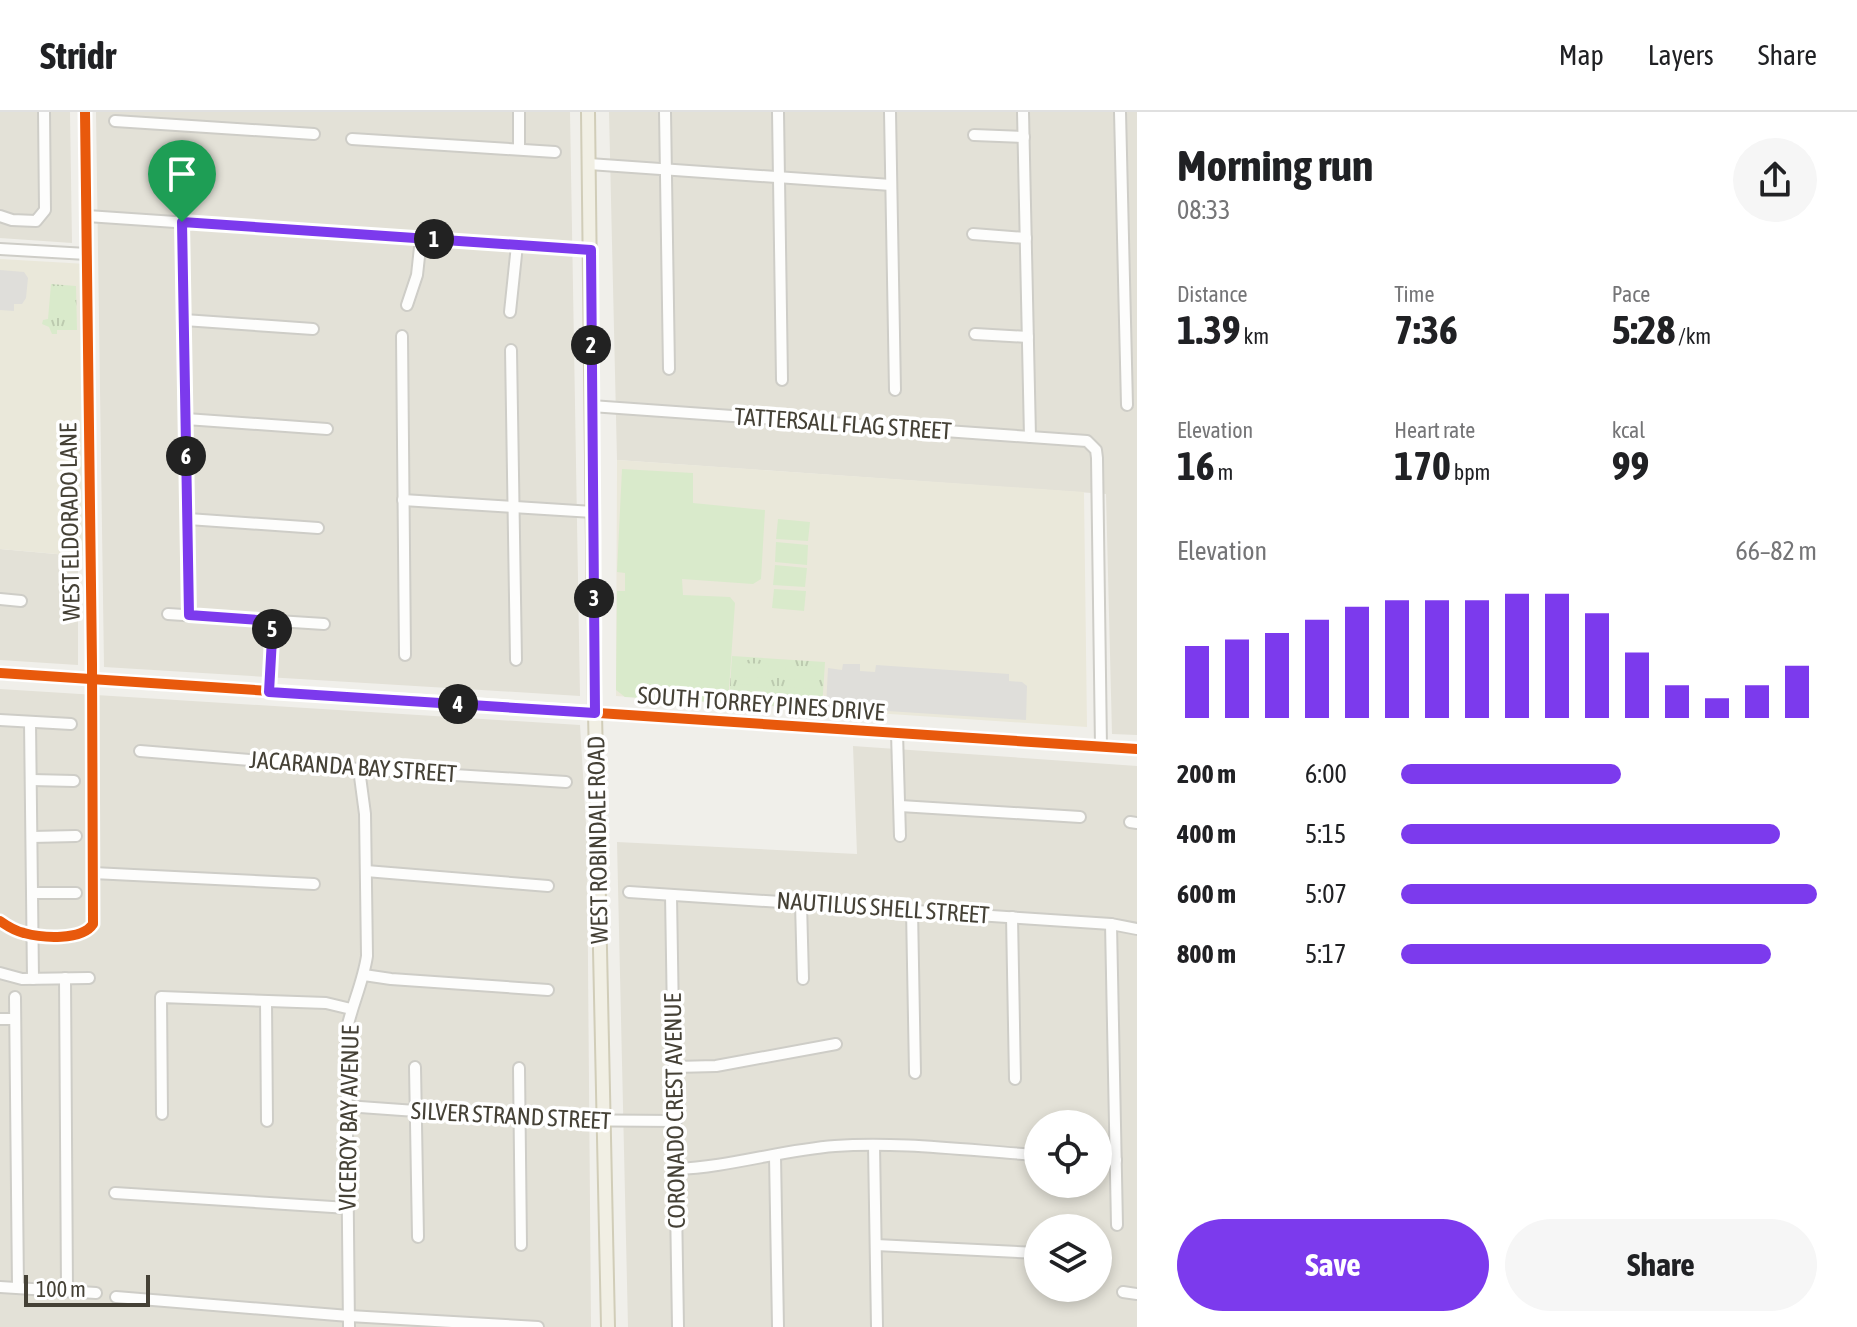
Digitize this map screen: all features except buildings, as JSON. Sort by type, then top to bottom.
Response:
[{"type":"main road","name":"WEST ROBINDALE ROAD","points":[[588,112],[595,713],[608,1327]]},
{"type":"street","points":[[0,216],[31,222],[40,219],[45,210],[44,112]]},
{"type":"street","name":"WEST ELDORADO LANE","points":[[34,934],[75,935],[89,930],[93,924],[85,112]]},
{"type":"street","points":[[519,112],[519,149]]},
{"type":"street","points":[[665,112],[669,369]]},
{"type":"street","points":[[778,112],[782,380]]},
{"type":"street","points":[[890,112],[895,390]]},
{"type":"street","points":[[1023,112],[1030,437]]},
{"type":"street","points":[[1120,112],[1127,405]]},
{"type":"street","points":[[115,121],[149,118],[314,134]]},
{"type":"street","points":[[974,135],[1024,137]]},
{"type":"street","points":[[352,139],[555,152]]},
{"type":"street","points":[[589,164],[891,185]]},
{"type":"street","points":[[87,216],[591,250]]},
{"type":"street","points":[[182,222],[189,615]]},
{"type":"street","points":[[973,234],[1026,238]]},
{"type":"street","points":[[407,305],[417,275],[421,238]]},
{"type":"street","points":[[1123,242],[1137,243]]},
{"type":"street","points":[[510,312],[517,245]]},
{"type":"street","points":[[0,249],[87,254]]},
{"type":"street","points":[[184,320],[313,329]]},
{"type":"street","points":[[975,334],[1028,337]]},
{"type":"street","points":[[402,336],[405,655]]},
{"type":"street","points":[[511,350],[516,660]]},
{"type":"street","name":"TATTERSALL FLAG STREET","points":[[591,406],[1087,441],[1093,446],[1097,458],[1101,747]]},
{"type":"street","points":[[186,419],[327,429]]},
{"type":"street","points":[[403,500],[593,512]]},
{"type":"street","points":[[188,519],[318,528]]},
{"type":"street","points":[[0,599],[21,601]]},
{"type":"street","points":[[168,614],[324,624]]},
{"type":"street","points":[[269,692],[273,621]]},
{"type":"street","name":"SOUTH TORREY PINES DRIVE","points":[[0,673],[1137,749]]},
{"type":"street","points":[[0,720],[71,724]]},
{"type":"street","points":[[30,722],[33,979]]},
{"type":"street","points":[[897,733],[900,836]]},
{"type":"street","name":"JACARANDA BAY STREET","points":[[140,751],[566,782]]},
{"type":"street","name":"VICEROY BAY AVENUE","points":[[349,1322],[346,1033],[367,956],[365,814],[359,769]]},
{"type":"street","points":[[32,780],[74,781]]},
{"type":"street","points":[[900,806],[1080,817]]},
{"type":"street","points":[[32,837],[76,836]]},
{"type":"street","points":[[366,871],[548,886]]},
{"type":"street","points":[[93,873],[314,884]]},
{"type":"street","name":"NAUTILUS SHELL STREET","points":[[629,892],[1111,924],[1137,929]]},
{"type":"street","points":[[33,893],[76,893]]},
{"type":"street","name":"CORONADO CREST AVENUE","points":[[671,895],[678,1327]]},
{"type":"street","points":[[801,903],[803,979]]},
{"type":"street","points":[[912,910],[915,1073]]},
{"type":"street","points":[[1012,917],[1015,1079]]},
{"type":"street","points":[[0,921],[24,933],[34,934]]},
{"type":"street","points":[[1111,924],[1117,1225]]},
{"type":"street","points":[[0,973],[33,979],[89,978]]},
{"type":"street","points":[[364,975],[548,990]]},
{"type":"street","points":[[65,978],[67,1291]]},
{"type":"street","points":[[15,997],[18,1288]]},
{"type":"street","points":[[162,1114],[161,997],[326,1003],[351,1009]]},
{"type":"street","points":[[266,1001],[267,1121]]},
{"type":"street","points":[[0,1019],[15,1019]]},
{"type":"street","points":[[675,1067],[716,1066],[836,1044]]},
{"type":"street","points":[[415,1067],[418,1237]]},
{"type":"street","points":[[519,1068],[521,1245]]},
{"type":"street","name":"SILVER STRAND STREET","points":[[346,1106],[605,1122],[676,1121]]},
{"type":"street","points":[[676,1169],[712,1168],[833,1146],[874,1145],[1024,1154]]},
{"type":"street","points":[[874,1145],[877,1327]]},
{"type":"street","points":[[775,1156],[778,1327]]},
{"type":"street","points":[[1112,1160],[1116,1160]]},
{"type":"street","points":[[115,1193],[348,1208]]},
{"type":"street","points":[[876,1245],[1024,1252]]},
{"type":"street","points":[[0,1287],[96,1293]]},
{"type":"street","points":[[1123,1292],[1137,1294]]},
{"type":"street","points":[[116,1297],[349,1322],[538,1327]]},
{"type":"shaded area","points":[[0,112],[70,112],[72,243],[0,238]]},
{"type":"shaded area","points":[[96,112],[570,112],[580,696],[104,667]]},
{"type":"shaded area","points":[[609,112],[1137,112],[1137,735],[1112,734],[1106,494],[617,460]]},
{"type":"shaded area","points":[[0,259],[87,264],[91,557],[0,549]]},
{"type":"shaded area","points":[[0,270],[24,272],[28,278],[26,298],[22,304],[14,304],[14,311],[0,310]]},
{"type":"shaded area","points":[[617,460],[1084,492],[1087,727],[616,696]]},
{"type":"shaded area","points":[[0,549],[78,556],[78,665],[0,660]]},
{"type":"shaded area","points":[[843,664],[860,664],[860,671],[875,672],[876,665],[1009,674],[1009,681],[1022,682],[1027,686],[1026,720],[826,707],[828,668],[842,670]]},
{"type":"shaded area","points":[[0,689],[580,725],[587,841],[591,1327],[0,1327]]},
{"type":"shaded area","points":[[853,746],[1137,766],[1137,1327],[628,1327],[617,842],[857,854]]},
{"type":"green space","points":[[51,284],[76,286],[77,330],[57,330],[57,334],[52,334],[49,327],[42,324],[43,320],[48,319]]},
{"type":"green space","points":[[622,469],[693,473],[693,503],[765,510],[761,579],[753,584],[682,579],[683,595],[730,597],[735,603],[728,703],[625,697],[616,690],[617,591],[625,591],[625,573],[617,572]]},
{"type":"green space","points":[[778,519],[810,522],[808,541],[776,539]]},
{"type":"green space","points":[[776,542],[808,545],[807,565],[775,562]]},
{"type":"green space","points":[[775,565],[807,568],[805,587],[773,585]]},
{"type":"green space","points":[[774,589],[806,591],[804,611],[772,608]]},
{"type":"green space","points":[[732,656],[825,662],[822,709],[729,703]]},
{"type":"green space","points":[[738,663],[769,664],[768,678],[738,677]]},
{"type":"green space","points":[[786,666],[816,667],[815,681],[785,679]]},
{"type":"green space","points":[[737,684],[767,686],[766,700],[736,698]]},
{"type":"green space","points":[[785,687],[815,689],[814,702],[784,701]]},
{"type":"cycle path","points":[[0,921],[21,932],[51,937],[71,936],[93,924],[85,112]]},
{"type":"cycle path","points":[[0,673],[1137,749]]},
{"type":"route","points":[[182,222],[591,250],[595,713],[269,692],[273,621],[189,615],[182,222]]}]
